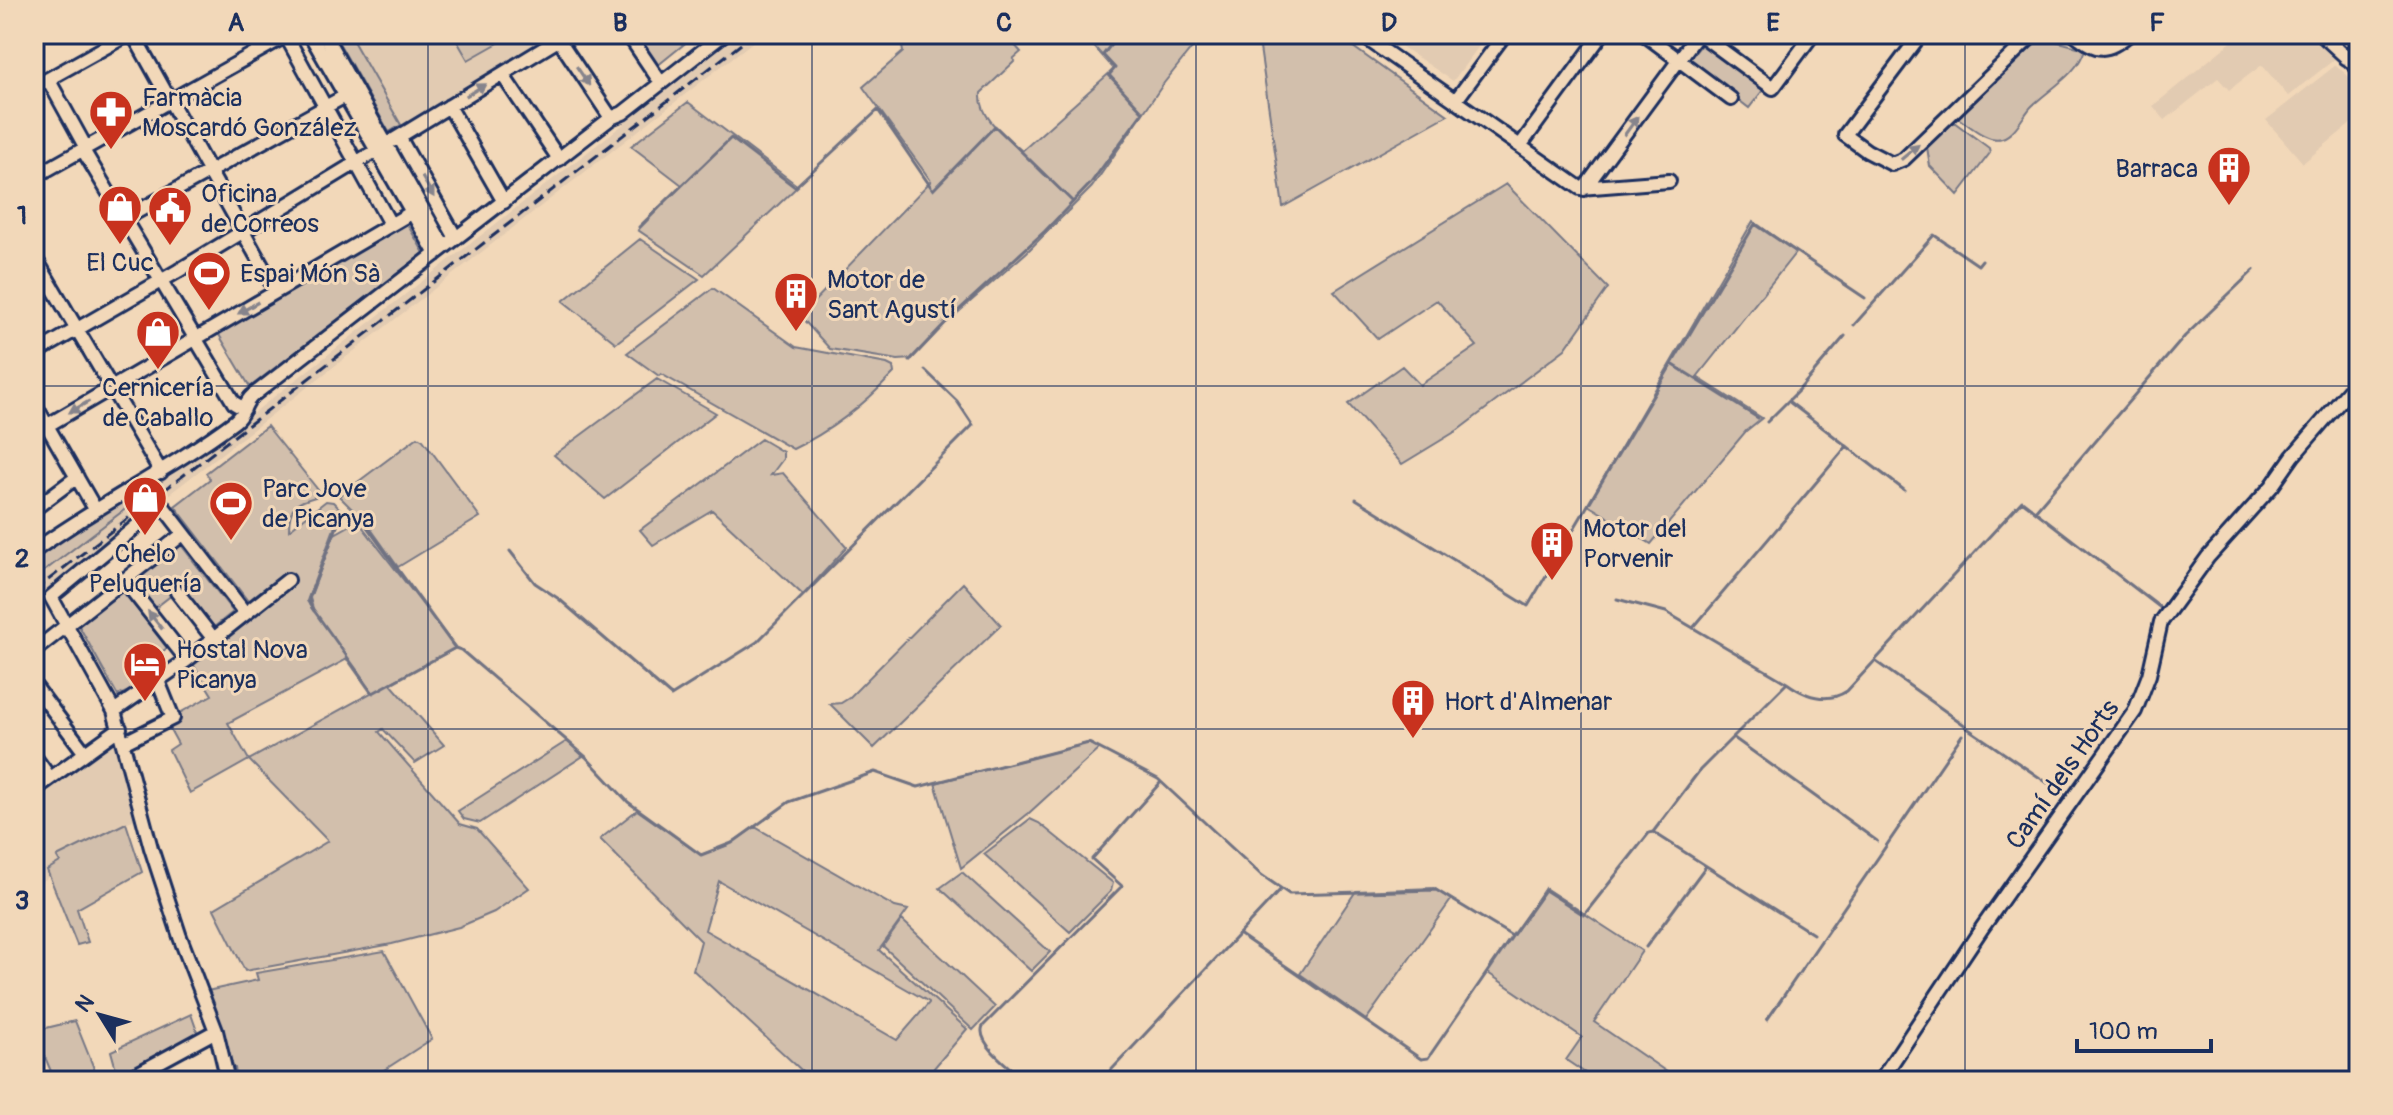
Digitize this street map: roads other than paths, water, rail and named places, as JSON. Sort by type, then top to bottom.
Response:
[{"type":"street","points":[[41,83],[131,34],[276,291]]},
{"type":"street","points":[[34,177],[286,34],[390,224]]},
{"type":"street","points":[[310,34],[351,94]]},
{"type":"street","points":[[324,34],[351,94],[440,251]]},
{"type":"street","points":[[628,34],[657,77]]},
{"type":"street","points":[[611,118],[623,113],[724,34]]},
{"type":"street","points":[[1360,34],[1580,188],[1669,181]]},
{"type":"street","points":[[1456,100],[1505,34]]},
{"type":"street","points":[[1520,146],[1602,34]]},
{"type":"street","points":[[1644,34],[1731,99]]},
{"type":"street","points":[[1584,189],[1699,34],[1773,88],[1813,34]]},
{"type":"street","points":[[1921,34],[1845,135],[1892,164],[1904,159],[2034,34]]},
{"type":"street","points":[[2075,34],[2091,46],[2101,48],[2114,47],[2129,34]]},
{"type":"street","points":[[2321,34],[2359,69]]},
{"type":"street","points":[[34,551],[95,509],[161,472],[239,418],[245,405],[611,118],[706,36]]},
{"type":"street","points":[[34,354],[164,280],[502,74],[557,37],[611,118]]},
{"type":"street","points":[[2346,58],[2359,45]]},
{"type":"street","points":[[34,69],[86,148],[198,337],[245,405]]},
{"type":"street","points":[[502,74],[559,159]]},
{"type":"street","points":[[127,217],[351,94]]},
{"type":"street","points":[[449,106],[504,202]]},
{"type":"street","points":[[399,137],[456,238]]},
{"type":"street","points":[[95,509],[39,415],[112,388],[416,210]]},
{"type":"street","points":[[34,256],[161,472]]},
{"type":"street","name":"Camí dels Horts","points":[[1880,1081],[1982,928],[2135,711],[2149,675],[2161,622],[2208,557],[2272,486],[2359,379]]},
{"type":"street","points":[[34,509],[77,477]]},
{"type":"street","points":[[228,1081],[216,1031],[180,937],[151,848],[114,711],[51,599],[57,590],[162,505],[245,613]]},
{"type":"street","points":[[34,651],[183,534]]},
{"type":"street","points":[[124,580],[187,660]]},
{"type":"street","points":[[114,711],[187,660],[288,580]]},
{"type":"street","points":[[177,592],[209,633]]},
{"type":"street","points":[[123,743],[173,718],[158,681]]},
{"type":"street","points":[[34,685],[85,753]]},
{"type":"street","points":[[34,790],[120,728]]},
{"type":"street","points":[[34,756],[50,778]]},
{"type":"street","points":[[124,1081],[216,1031]]},
{"type":"waterway","points":[[909,361],[1091,183],[1143,112],[1109,75],[1115,68],[1103,55],[1119,34]]},
{"type":"waterway","points":[[639,227],[731,138],[795,187],[878,110],[933,190],[995,126],[1073,202]]},
{"type":"waterway","points":[[1356,499],[1528,606],[1755,224],[1865,298]]},
{"type":"waterway","points":[[1854,325],[1934,235],[1978,265],[1982,260]]},
{"type":"waterway","points":[[2035,511],[2185,336],[2254,270]]},
{"type":"waterway","points":[[1767,422],[1845,336]]},
{"type":"waterway","points":[[1672,364],[1758,418]]},
{"type":"waterway","points":[[510,551],[535,583],[559,599],[671,696],[757,642],[973,425],[957,401],[925,370]]},
{"type":"waterway","points":[[1788,401],[1904,490]]},
{"type":"waterway","points":[[1693,628],[1847,446]]},
{"type":"waterway","points":[[455,648],[357,513],[342,514],[309,598],[310,605],[373,693],[455,648],[461,650],[586,757],[628,802],[701,855],[732,843],[789,802],[875,772],[918,787],[1089,743],[1158,779],[1260,874],[1289,894],[1436,890],[1512,936],[1545,890],[1584,915],[1700,770],[1787,683],[1816,697],[1832,697],[1847,691],[2022,501],[2162,609],[2176,591]]},
{"type":"waterway","points":[[2236,517],[2247,505]]},
{"type":"waterway","points":[[1617,599],[1666,612],[1787,683]]},
{"type":"waterway","points":[[2111,735],[2129,708],[2139,684],[2152,636]]},
{"type":"waterway","points":[[1875,661],[1966,726]]},
{"type":"waterway","points":[[1967,728],[2068,797]]},
{"type":"waterway","points":[[1767,1020],[1962,735]]},
{"type":"waterway","points":[[1734,738],[1877,841]]},
{"type":"waterway","points":[[1026,1081],[990,1048],[982,1033],[983,1026],[1122,886],[1092,859],[1161,782]]},
{"type":"waterway","points":[[1653,832],[1813,934]]},
{"type":"waterway","points":[[1646,947],[1706,866]]},
{"type":"waterway","points":[[1101,1081],[1281,889]]},
{"type":"waterway","points":[[1239,934],[1421,1059],[1428,1058],[1512,936]]},
{"type":"railway","points":[[34,591],[754,34]]},
{"type":"place","name":"Farmàcia Moscardó González","points":[[111,151]]},
{"type":"place","name":"Barraca","points":[[2229,207]]},
{"type":"place","name":"El Cuc","points":[[120,246]]},
{"type":"place","name":"Oficina de Correos","points":[[170,247]]},
{"type":"place","name":"Espai Món Sà","points":[[209,312]]},
{"type":"place","name":"Motor de Sant Agustí","points":[[796,333]]},
{"type":"place","name":"Cernicería de Caballo","points":[[158,371]]},
{"type":"place","name":"Chelo Peluquería","points":[[145,537]]},
{"type":"place","name":"Parc Jove de Picanya","points":[[231,542]]},
{"type":"place","name":"Motor del Porvenir","points":[[1552,582]]},
{"type":"place","name":"Hostal Nova Picanya","points":[[145,703]]},
{"type":"place","name":"Hort d'Almenar","points":[[1413,740]]}]
